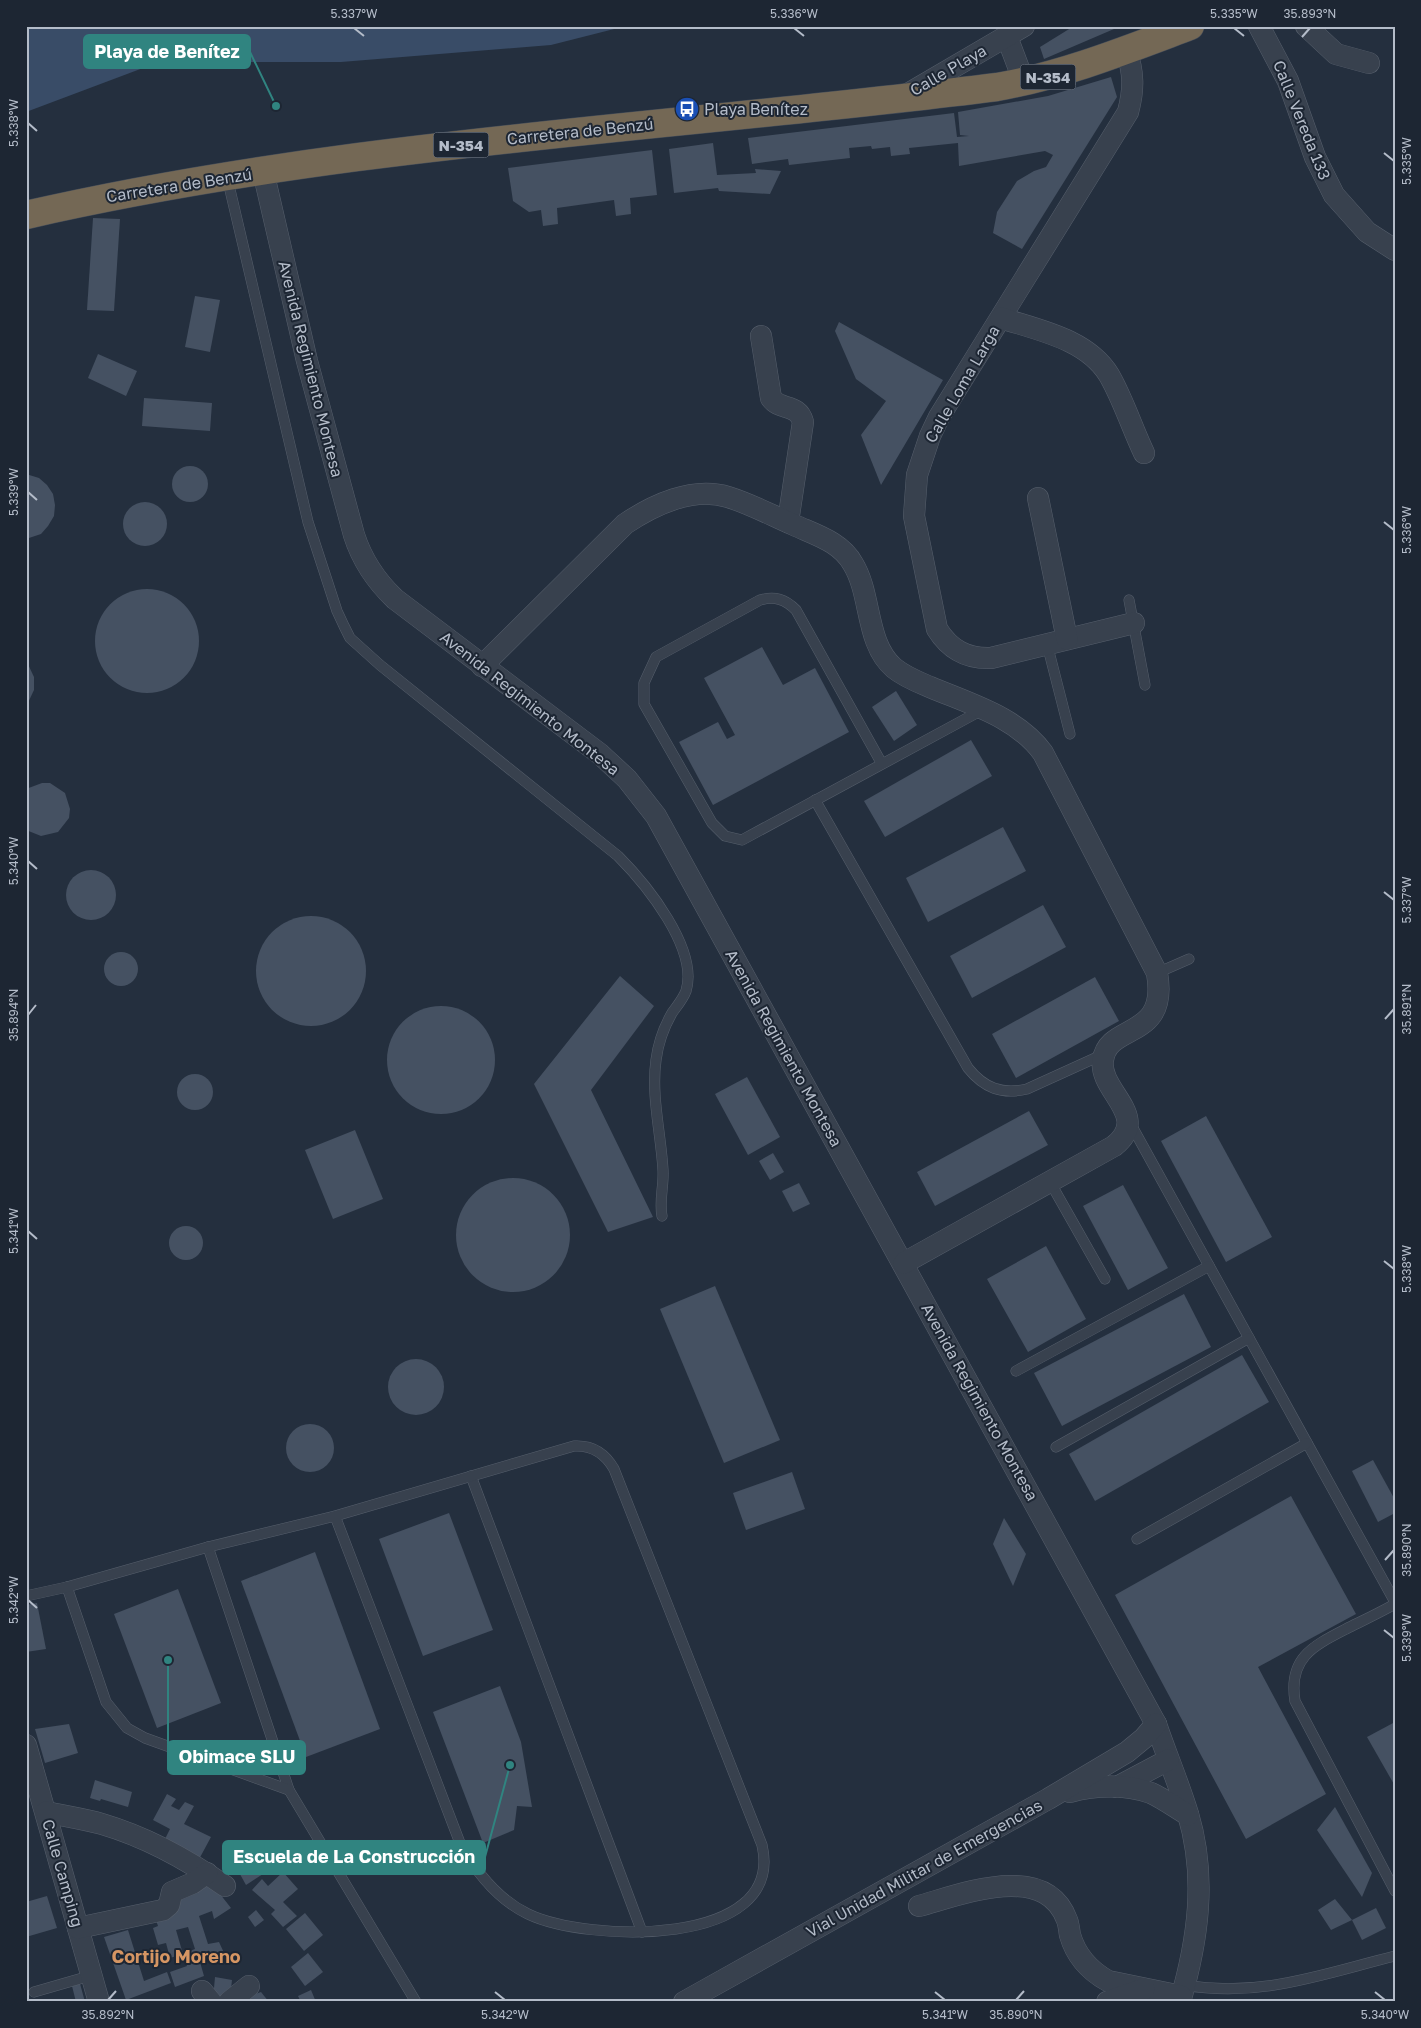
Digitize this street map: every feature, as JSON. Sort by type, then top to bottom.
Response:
[{"type":"highway","name":"N-354","points":[[900,98],[1024,82],[1081,67],[1190,26]]},
{"type":"highway","name":"Carretera de Benzú","points":[[26,215],[124,193],[263,171],[583,130],[900,98]]},
{"type":"street","name":"Calle Vereda 133","points":[[1259,26],[1288,81],[1315,156],[1334,195],[1367,232],[1395,250]]},
{"type":"street","points":[[1306,26],[1336,54],[1369,63]]},
{"type":"street","name":"Calle Playa","points":[[900,98],[1015,31],[1024,82]]},
{"type":"street","name":"Calle Loma Larga","points":[[1126,50],[1130,61],[1133,84],[1128,112],[930,436],[917,475],[914,516],[934,618],[940,634],[951,647],[970,657],[986,658],[1134,623]]},
{"type":"street","name":"Avenida Regimiento Montesa","points":[[263,171],[307,361],[358,548],[372,573],[395,599],[600,754],[627,779],[656,816],[904,1263],[1156,1724],[1188,1815],[1196,1853],[1199,1902],[1193,1952],[1182,1994]]},
{"type":"street","points":[[1001,318],[1066,340],[1098,363],[1108,374],[1144,453]]},
{"type":"street","points":[[761,336],[771,398],[777,404],[793,408],[799,412],[802,422],[788,522]]},
{"type":"street","points":[[482,666],[625,524],[654,506],[688,496],[727,496],[835,544],[852,561],[859,574],[875,635],[884,658],[907,677],[1019,728],[1043,753],[1157,973],[1160,998],[1151,1017],[1110,1045],[1104,1054],[1102,1068],[1127,1118],[1126,1132],[1121,1140],[1050,1182],[904,1263]]},
{"type":"street","points":[[1038,498],[1057,641]]},
{"type":"street","name":"Vial Unidad Militar de Emergencias","points":[[684,2002],[1048,1799],[1127,1752],[1144,1738],[1156,1724]]},
{"type":"street","name":"Calle Camping","points":[[26,1745],[93,1975],[99,2002]]},
{"type":"street","points":[[1117,1787],[1168,1760]]},
{"type":"street","points":[[1048,1799],[1085,1788],[1117,1787],[1150,1793],[1188,1815]]},
{"type":"street","points":[[46,1812],[110,1827],[164,1849],[225,1886]]},
{"type":"street","points":[[78,1928],[163,1910],[169,1905],[172,1892],[193,1884],[206,1873]]},
{"type":"street","points":[[919,1906],[984,1889],[1015,1886],[1036,1889],[1046,1894],[1060,1907],[1068,1923],[1073,1944],[1092,1970],[1108,1981],[1144,1989],[1182,1994]]},
{"type":"street","points":[[229,2002],[249,1986]]},
{"type":"street","points":[[1107,2002],[1144,1989]]},
{"type":"lane","points":[[227,176],[308,522],[337,611],[350,638],[380,665],[618,856],[652,894],[682,946],[686,957],[688,979],[686,991],[665,1028],[659,1044],[654,1079],[663,1172],[660,1203],[662,1216]]},
{"type":"lane","points":[[882,764],[796,610],[784,600],[768,598],[760,600],[656,657],[644,683],[644,704],[718,831],[733,839],[742,840],[982,710]]},
{"type":"lane","points":[[1130,600],[1146,685]]},
{"type":"lane","points":[[1057,641],[1070,734]]},
{"type":"lane","points":[[815,800],[968,1068],[976,1078],[996,1090],[1017,1091],[1027,1089],[1104,1054]]},
{"type":"lane","points":[[1157,973],[1189,959]]},
{"type":"lane","points":[[1127,1118],[1395,1603],[1314,1646],[1299,1664],[1293,1683],[1295,1701],[1395,1891]]},
{"type":"lane","points":[[1050,1182],[1105,1279]]},
{"type":"lane","points":[[1016,1371],[1209,1266]]},
{"type":"lane","points":[[1056,1447],[1249,1338]]},
{"type":"lane","points":[[1137,1538],[1307,1443]]},
{"type":"lane","points":[[26,1596],[67,1587],[208,1547],[335,1516],[574,1446],[581,1445],[596,1450],[610,1461],[762,1845],[765,1866],[763,1877],[759,1887],[745,1904],[710,1920],[682,1927],[642,1932],[601,1932],[576,1928],[528,1914],[494,1890],[474,1867],[460,1843],[335,1516]]},
{"type":"lane","points":[[471,1476],[642,1932]]},
{"type":"lane","points":[[208,1547],[289,1790],[416,2002]]},
{"type":"lane","points":[[67,1587],[106,1702],[127,1728],[145,1738],[289,1790]]},
{"type":"lane","points":[[1182,1994],[1266,1988],[1395,1956]]},
{"type":"lane","points":[[34,1992],[93,1975]]},
{"type":"water","points":[[26,26],[626,26],[551,45],[341,62],[159,62],[26,112]]},
{"type":"building","points":[[1074,26],[1121,26],[1044,59],[1040,47]]},
{"type":"building","points":[[1111,77],[1117,97],[1022,249],[993,233],[997,212],[1017,181],[1034,171],[1046,167],[1053,155],[1045,151],[959,166],[958,143],[909,148],[910,154],[891,156],[890,147],[872,149],[871,146],[849,148],[850,158],[789,165],[788,159],[752,164],[748,138],[954,113],[957,137],[969,136],[960,135],[958,112],[1048,96]]},
{"type":"building","points":[[713,143],[717,175],[756,173],[755,169],[781,171],[770,194],[719,191],[718,188],[674,193],[669,149]]},
{"type":"building","points":[[652,150],[657,195],[630,198],[631,214],[616,216],[614,200],[557,208],[558,224],[543,226],[541,210],[529,212],[513,201],[508,168]]},
{"type":"building","points":[[93,218],[120,219],[114,311],[87,310]]},
{"type":"building","points":[[195,296],[220,300],[210,352],[185,347]]},
{"type":"building","points":[[839,322],[943,380],[881,485],[861,435],[886,401],[856,379],[835,331]]},
{"type":"building","points":[[98,354],[137,371],[126,396],[88,378]]},
{"type":"building","points":[[144,398],[212,403],[210,431],[142,426]]},
{"type":"building","points":[[190,466],[197,467],[203,471],[207,477],[207,491],[203,497],[197,501],[190,502],[183,501],[177,497],[173,491],[172,484],[173,477],[177,471],[183,467]]},
{"type":"building","points":[[26,474],[39,478],[47,485],[53,494],[55,505],[54,516],[48,526],[41,534],[26,539]]},
{"type":"building","points":[[141,502],[149,502],[161,508],[167,524],[161,540],[149,546],[141,546],[129,540],[123,528],[123,520],[129,508]]},
{"type":"building","points":[[147,589],[167,592],[184,604],[196,621],[199,641],[196,661],[184,678],[167,690],[147,693],[127,690],[110,678],[98,661],[95,641],[98,621],[110,604],[127,592]]},
{"type":"building","points":[[762,647],[783,685],[815,668],[849,732],[713,805],[679,742],[718,722],[727,739],[735,735],[704,678]]},
{"type":"building","points":[[26,660],[34,677],[34,690],[26,707]]},
{"type":"building","points":[[896,691],[917,725],[894,741],[872,707]]},
{"type":"building","points":[[971,740],[992,776],[885,837],[864,801]]},
{"type":"building","points":[[42,783],[50,783],[65,793],[70,809],[69,818],[58,832],[41,836],[26,830],[26,789]]},
{"type":"building","points":[[1003,827],[1026,871],[928,922],[906,878]]},
{"type":"building","points":[[86,870],[96,870],[109,877],[116,890],[116,900],[109,913],[96,920],[86,920],[77,916],[70,909],[66,900],[66,890],[70,881],[77,874]]},
{"type":"building","points":[[1043,905],[1066,947],[972,998],[950,956]]},
{"type":"building","points":[[311,916],[332,920],[350,932],[362,950],[366,971],[362,992],[350,1010],[332,1022],[311,1026],[290,1022],[272,1010],[260,992],[256,971],[260,950],[272,932],[290,920]]},
{"type":"building","points":[[121,952],[133,957],[138,969],[133,981],[121,986],[109,981],[104,969],[109,957]]},
{"type":"building","points":[[620,976],[654,1006],[591,1090],[653,1217],[608,1232],[534,1084]]},
{"type":"building","points":[[1095,977],[1119,1021],[1016,1078],[992,1034]]},
{"type":"building","points":[[441,1006],[462,1010],[479,1022],[491,1039],[495,1060],[491,1081],[479,1098],[462,1110],[441,1114],[420,1110],[403,1098],[391,1081],[387,1060],[391,1039],[403,1022],[420,1010]]},
{"type":"building","points":[[195,1074],[202,1075],[208,1079],[212,1085],[212,1099],[208,1105],[202,1109],[195,1110],[188,1109],[182,1105],[178,1099],[177,1092],[178,1085],[182,1079],[188,1075]]},
{"type":"building","points":[[747,1077],[780,1137],[748,1155],[715,1094]]},
{"type":"building","points":[[1029,1111],[1048,1145],[935,1206],[917,1172]]},
{"type":"building","points":[[1206,1116],[1272,1237],[1226,1262],[1161,1141]]},
{"type":"building","points":[[355,1130],[383,1199],[333,1219],[305,1150]]},
{"type":"building","points":[[773,1153],[784,1172],[770,1180],[759,1161]]},
{"type":"building","points":[[513,1178],[535,1183],[553,1195],[565,1213],[570,1235],[565,1257],[553,1275],[535,1287],[513,1292],[491,1287],[473,1275],[461,1257],[456,1235],[461,1213],[473,1195],[491,1183]]},
{"type":"building","points":[[799,1183],[810,1204],[793,1212],[782,1191]]},
{"type":"building","points":[[1123,1185],[1168,1268],[1128,1290],[1083,1206]]},
{"type":"building","points":[[186,1226],[198,1231],[203,1243],[198,1255],[186,1260],[174,1255],[169,1243],[174,1231]]},
{"type":"building","points":[[1046,1246],[1086,1319],[1028,1352],[987,1279]]},
{"type":"building","points":[[715,1286],[780,1440],[724,1463],[660,1309]]},
{"type":"building","points":[[1184,1294],[1211,1347],[1062,1426],[1034,1373]]},
{"type":"building","points":[[1242,1355],[1269,1402],[1095,1501],[1069,1454]]},
{"type":"building","points":[[416,1359],[427,1361],[436,1367],[442,1376],[444,1387],[442,1398],[436,1407],[427,1413],[416,1415],[405,1413],[396,1407],[390,1398],[388,1387],[390,1376],[396,1367],[405,1361]]},
{"type":"building","points":[[305,1424],[315,1424],[327,1431],[334,1443],[334,1453],[327,1465],[315,1472],[305,1472],[297,1468],[290,1461],[286,1453],[286,1443],[290,1435],[297,1428]]},
{"type":"building","points":[[1373,1460],[1395,1500],[1395,1513],[1378,1522],[1352,1471]]},
{"type":"building","points":[[792,1472],[805,1509],[746,1530],[733,1493]]},
{"type":"building","points":[[1291,1496],[1356,1614],[1258,1667],[1326,1794],[1246,1839],[1115,1595]]},
{"type":"building","points":[[449,1513],[493,1630],[423,1656],[379,1539]]},
{"type":"building","points":[[1004,1518],[1026,1554],[1013,1586],[993,1544]]},
{"type":"building","points":[[315,1552],[380,1729],[306,1757],[241,1581]]},
{"type":"building","points":[[178,1589],[221,1703],[157,1728],[114,1614]]},
{"type":"building","points":[[37,1603],[46,1649],[26,1652],[26,1605]]},
{"type":"building","points":[[500,1686],[521,1742],[532,1807],[517,1806],[514,1830],[483,1843],[433,1712]]},
{"type":"building","points":[[1395,1722],[1395,1786],[1367,1737]]},
{"type":"building","points":[[69,1724],[78,1753],[45,1763],[35,1729]]},
{"type":"building","points":[[95,1780],[132,1792],[128,1807],[101,1799],[100,1801],[90,1798]]},
{"type":"building","points":[[167,1794],[176,1799],[171,1806],[179,1810],[185,1802],[194,1806],[184,1824],[211,1837],[197,1863],[162,1845],[170,1829],[153,1820]]},
{"type":"building","points":[[1335,1807],[1372,1873],[1362,1897],[1317,1830]]},
{"type":"building","points":[[252,1857],[263,1874],[246,1885],[236,1867]]},
{"type":"building","points":[[283,1872],[298,1889],[283,1902],[297,1916],[283,1927],[271,1914],[275,1910],[252,1890],[262,1879],[268,1886]]},
{"type":"building","points":[[209,1880],[231,1908],[214,1919],[212,1911],[199,1916],[208,1944],[219,1942],[225,1955],[200,1962],[204,1976],[175,1987],[170,1972],[187,1966],[183,1954],[170,1958],[166,1943],[158,1945],[153,1928],[158,1926],[154,1914],[175,1896]],"holes":[[[188,1927],[195,1949],[183,1954],[176,1930]]]},
{"type":"building","points":[[47,1896],[57,1928],[26,1937],[26,1902]]},
{"type":"building","points":[[1335,1899],[1352,1920],[1331,1930],[1318,1910]]},
{"type":"building","points":[[1376,1908],[1386,1928],[1362,1940],[1352,1920]]},
{"type":"building","points":[[256,1910],[264,1920],[255,1927],[248,1917]]},
{"type":"building","points":[[305,1913],[323,1935],[304,1951],[286,1929]]},
{"type":"building","points":[[128,1930],[144,1981],[167,1972],[171,1983],[126,2000],[104,1937]]},
{"type":"building","points":[[308,1953],[323,1972],[305,1986],[291,1967]]},
{"type":"building","points":[[215,1977],[232,1980],[230,1998],[217,2000],[210,1987],[214,1988]]},
{"type":"building","points":[[79,1980],[85,2002],[76,2002],[71,1982]]},
{"type":"building","points":[[311,1990],[316,2002],[301,2002],[298,1996]]},
{"type":"building","points":[[261,1992],[269,2002],[248,2002],[247,1997]]},
{"type":"place","name":"Playa de Benítez","points":[[276,106]]},
{"type":"place","name":"Playa Benítez","points":[[687,109]]},
{"type":"place","name":"Obimace SLU","points":[[168,1660]]},
{"type":"place","name":"Escuela de La Construcción","points":[[510,1765]]},
{"type":"district","name":"Cortijo Moreno","points":[[176,1956]]}]
